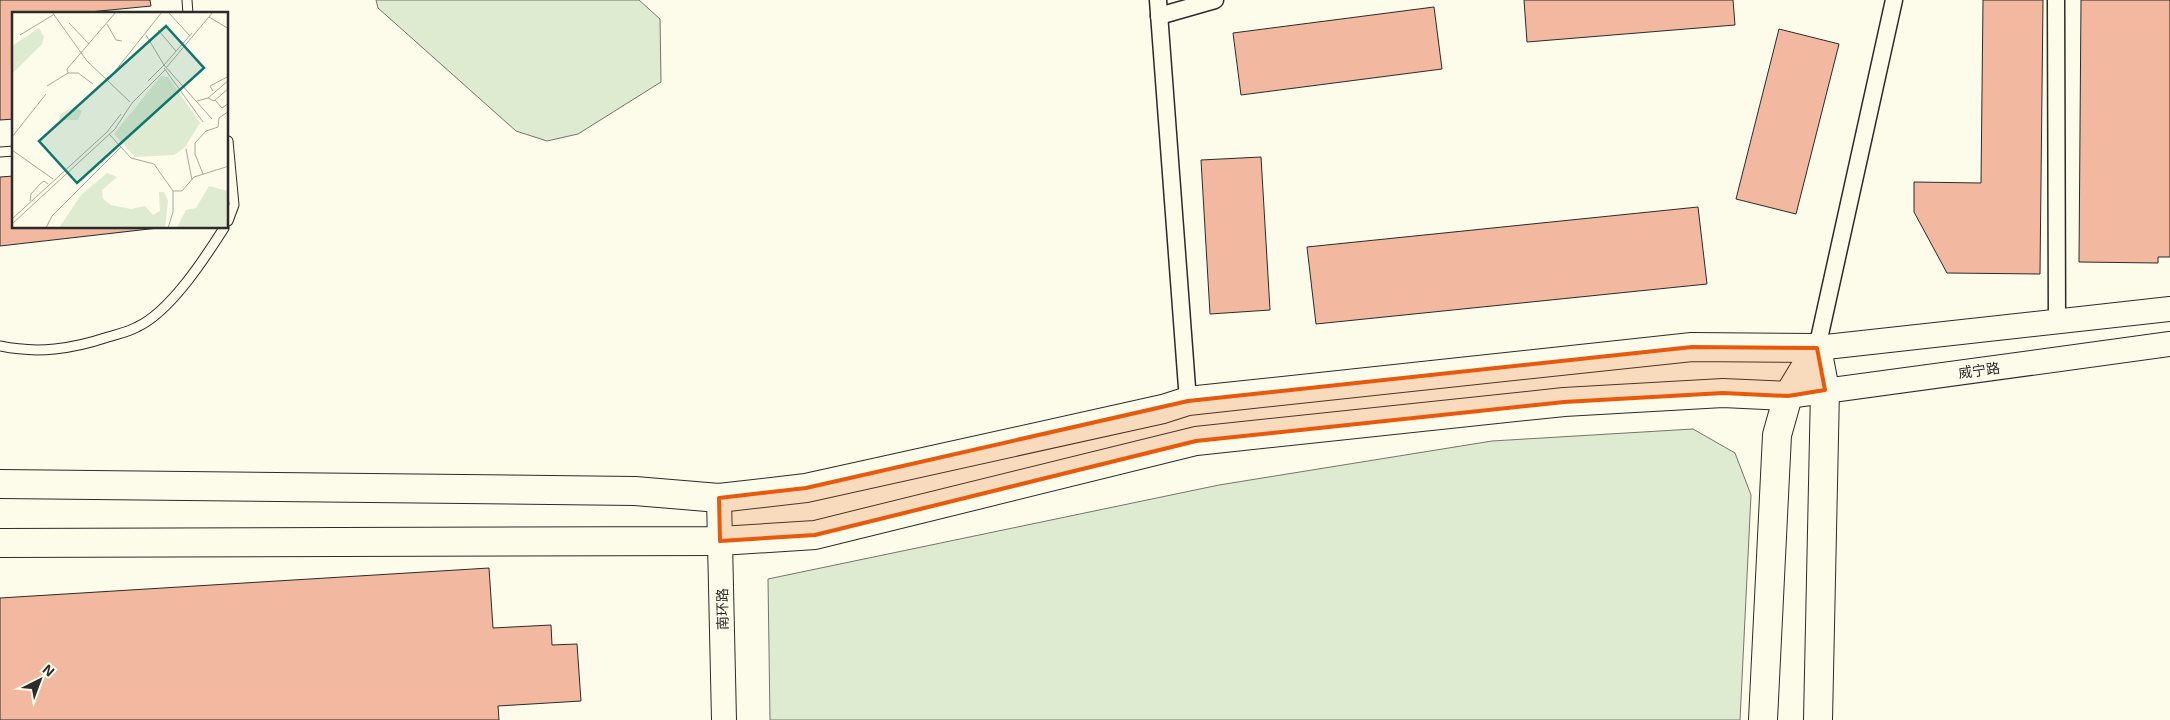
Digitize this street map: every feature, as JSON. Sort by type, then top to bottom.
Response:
[{"type":"highway","points":[[0,484],[635,491],[719,498],[806,488],[1162,409],[1188,401],[1692,347],[1817,348]]},
{"type":"highway","points":[[1817,348],[1825,390],[1818,720]]},
{"type":"highway","points":[[1763,720],[1777,436],[1788,396],[1817,348]]},
{"type":"highway","points":[[0,543],[720,540],[815,535],[1196,441],[1564,402],[1723,393],[1788,396]]},
{"type":"main road","points":[[1817,348],[2057,323],[2170,309]]},
{"type":"main road","name":"威宁路","points":[[1788,396],[2170,344]]},
{"type":"main road","name":"南环路","points":[[719,498],[724,720]]},
{"type":"street","points":[[1158,0],[1188,401]]},
{"type":"street","points":[[1159,16],[1215,0]]},
{"type":"street","points":[[1817,348],[1894,0]]},
{"type":"street","points":[[2056,0],[2057,323]]},
{"type":"lane","points":[[229,152],[234,204],[229,218]]},
{"type":"lane","points":[[0,346],[49,351],[76,347],[138,327],[165,306],[204,260],[223,229]]},
{"type":"highlighted area","points":[[1692,347],[1817,348],[1825,390],[1788,396],[1723,393],[1564,402],[1196,441],[815,535],[720,541],[719,498],[806,488],[1188,401]]},
{"type":"green space","points":[[376,0],[639,0],[660,19],[661,82],[578,134],[547,141],[516,131],[378,8]]},
{"type":"green space","points":[[1693,429],[1735,453],[1751,495],[1740,720],[770,720],[768,579],[1219,485],[1492,441]]},
{"type":"building","points":[[0,0],[150,0],[151,6],[90,12],[12,12],[12,119],[0,120]]},
{"type":"building","points":[[1524,0],[1733,0],[1735,25],[1527,42]]},
{"type":"building","points":[[1983,0],[2043,0],[2040,274],[1947,273],[1914,212],[1914,182],[1981,183]]},
{"type":"building","points":[[2081,0],[2170,0],[2170,257],[2158,257],[2158,263],[2079,262]]},
{"type":"building","points":[[1434,7],[1442,69],[1241,95],[1233,33]]},
{"type":"building","points":[[1779,29],[1839,44],[1796,214],[1736,199]]},
{"type":"building","points":[[1261,157],[1270,310],[1210,314],[1201,160]]},
{"type":"building","points":[[12,176],[12,229],[149,229],[0,246],[0,177]]},
{"type":"building","points":[[1698,207],[1707,284],[1316,324],[1307,247]]},
{"type":"building","points":[[489,568],[493,628],[551,625],[552,645],[577,644],[581,701],[498,706],[499,720],[0,720],[0,598]]}]
